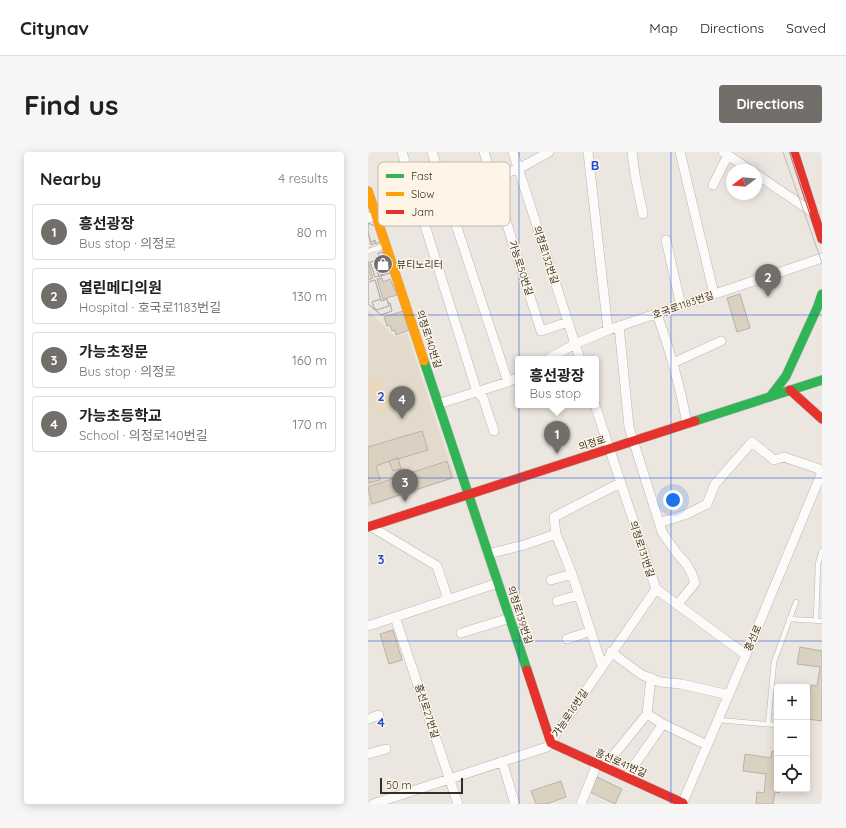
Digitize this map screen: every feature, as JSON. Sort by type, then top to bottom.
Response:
[{"type":"street","points":[[402,152],[405,162]]},
{"type":"street","points":[[432,152],[436,162]]},
{"type":"street","name":"가능로50번길","points":[[484,152],[487,162]]},
{"type":"street","name":"의정로132번길","points":[[512,152],[579,356]]},
{"type":"street","points":[[510,171],[518,169],[549,152]]},
{"type":"street","points":[[588,152],[608,330]]},
{"type":"street","points":[[632,152],[643,214]]},
{"type":"street","points":[[680,152],[714,294]]},
{"type":"street","points":[[794,152],[822,238]]},
{"type":"street","points":[[713,185],[726,154],[741,164]]},
{"type":"street","points":[[762,178],[815,214]]},
{"type":"street","name":"의정로140번길","points":[[368,191],[372,216],[386,246],[468,494]]},
{"type":"street","points":[[425,226],[477,392],[482,398],[494,431]]},
{"type":"street","points":[[457,226],[508,382]]},
{"type":"street","name":"가능로50번길","points":[[508,226],[541,331],[568,322]]},
{"type":"street","points":[[666,240],[681,306]]},
{"type":"street","name":"호국로1183번길","points":[[553,356],[575,344],[608,330],[822,258]]},
{"type":"street","points":[[770,397],[786,376],[822,294]]},
{"type":"street","points":[[657,314],[673,362],[687,423]]},
{"type":"street","points":[[619,326],[629,427],[633,441],[662,532],[692,574],[695,583],[677,605]]},
{"type":"street","points":[[673,362],[721,341]]},
{"type":"street","points":[[438,404],[515,378]]},
{"type":"street","name":"의정로","points":[[369,526],[822,380]]},
{"type":"street","points":[[790,390],[822,419]]},
{"type":"street","points":[[596,408],[609,449]]},
{"type":"street","points":[[659,523],[687,514],[707,504],[715,484],[752,442],[774,460],[784,457],[822,471]]},
{"type":"street","name":"의정로131번길","points":[[609,449],[656,589],[746,655]]},
{"type":"street","name":"흥선로","points":[[682,803],[746,655],[822,471]]},
{"type":"street","points":[[602,666],[572,574],[556,534],[554,517],[620,483]]},
{"type":"street","name":"의정로139번길","points":[[468,494],[473,505],[551,742]]},
{"type":"street","points":[[369,526],[437,566],[448,600]]},
{"type":"street","points":[[488,554],[524,545],[556,534]]},
{"type":"street","points":[[551,580],[572,574]]},
{"type":"street","points":[[368,626],[498,583]]},
{"type":"street","name":"가능로16번길","points":[[373,804],[547,746],[656,589]]},
{"type":"street","points":[[557,601],[579,595]]},
{"type":"street","name":"흥선로27번길","points":[[396,617],[458,804]]},
{"type":"street","points":[[461,633],[510,618]]},
{"type":"street","points":[[567,639],[591,631]]},
{"type":"street","points":[[611,652],[642,675],[660,682],[681,684],[729,694]]},
{"type":"street","points":[[581,804],[600,765],[647,714],[651,678]]},
{"type":"street","points":[[647,714],[663,724],[707,745]]},
{"type":"street","points":[[368,719],[380,715]]},
{"type":"street","points":[[626,777],[663,724]]},
{"type":"street","name":"흥선로41번길","points":[[551,742],[682,803]]},
{"type":"street","points":[[368,754],[386,749]]},
{"type":"street","points":[[502,761],[515,804]]},
{"type":"lane","points":[[368,251],[386,246]]},
{"type":"lane","points":[[816,620],[818,564],[822,550]]},
{"type":"lane","points":[[768,724],[774,662],[796,602]]},
{"type":"lane","points":[[789,619],[822,621]]},
{"type":"lane","points":[[718,720],[774,725]]},
{"type":"shaded area","points":[[368,310],[395,337],[407,333],[455,478],[368,507]]},
{"type":"shaded area","points":[[379,377],[384,393],[394,390],[399,405],[378,412],[368,381]]},
{"type":"building","points":[[368,223],[375,226],[380,242],[371,245],[368,232]]},
{"type":"building","points":[[368,223],[375,226],[380,242],[376,244],[375,240],[371,242],[368,232]]},
{"type":"building","points":[[382,252],[390,273],[375,277],[370,262],[378,262],[378,253]],"holes":[[[383,264],[386,274],[381,275],[377,265]]]},
{"type":"building","points":[[382,252],[384,257],[379,259],[378,253]]},
{"type":"building","points":[[385,257],[390,273],[379,277],[374,263],[378,262],[378,259]]},
{"type":"building","points":[[368,261],[373,278],[368,280]]},
{"type":"building","points":[[374,261],[379,276],[375,277],[370,262]]},
{"type":"building","points":[[383,264],[386,274],[381,275],[377,265]]},
{"type":"building","points":[[382,278],[383,282],[390,279],[397,295],[383,299],[377,279]]},
{"type":"building","points":[[375,280],[381,299],[372,302],[374,308],[377,310],[389,306],[388,303],[390,303],[392,311],[381,315],[368,304],[368,282]]},
{"type":"building","points":[[375,280],[381,301],[387,299],[388,303],[390,303],[392,311],[381,315],[368,304],[368,282]]},
{"type":"building","points":[[740,294],[750,328],[737,332],[727,298]]},
{"type":"building","points":[[381,299],[381,301],[387,299],[389,306],[377,310],[374,308],[372,302]]},
{"type":"building","points":[[403,311],[409,330],[396,335],[395,330],[392,331],[390,325],[387,326],[384,317]]},
{"type":"building","points":[[422,431],[428,450],[376,466],[380,480],[368,483],[368,447]]},
{"type":"building","points":[[398,458],[401,469],[393,471],[389,461]]},
{"type":"building","points":[[447,461],[452,478],[372,504],[368,487]]},
{"type":"building","points":[[393,630],[402,660],[389,664],[380,634]]},
{"type":"building","points":[[800,647],[822,651],[822,721],[810,719],[811,685],[817,686],[820,667],[797,664]]},
{"type":"building","points":[[772,751],[774,751],[775,792],[773,804],[756,804],[757,792],[764,793],[766,774],[743,771],[745,754],[771,758]]},
{"type":"building","points":[[597,777],[622,789],[615,804],[590,792]]},
{"type":"building","points":[[561,781],[566,797],[546,804],[536,804],[531,791]]},
{"type":"tram line","points":[[783,152],[822,263]]},
{"type":"tram line","points":[[790,152],[810,212]]},
{"type":"traffic: fast","points":[[770,397],[786,376],[822,294]]},
{"type":"traffic: fast","points":[[424,361],[527,670]]},
{"type":"traffic: fast","points":[[695,421],[822,380]]},
{"type":"traffic: slow","points":[[368,191],[378,221]]},
{"type":"traffic: slow","points":[[380,226],[424,361]]},
{"type":"traffic: jam","points":[[794,152],[822,239]]},
{"type":"traffic: jam","points":[[790,390],[822,419]]},
{"type":"traffic: jam","points":[[368,527],[695,421]]},
{"type":"traffic: jam","points":[[527,670],[551,743],[683,803]]},
{"type":"place","name":"뷰티노리터","points":[[383,264]]},
{"type":"place","name":"열린메디의원","points":[[768,297]]},
{"type":"place","name":"가능초등학교","points":[[402,419]]},
{"type":"place","name":"흥선광장","points":[[557,454]]},
{"type":"place","name":"가능초정문","points":[[405,502]]}]
